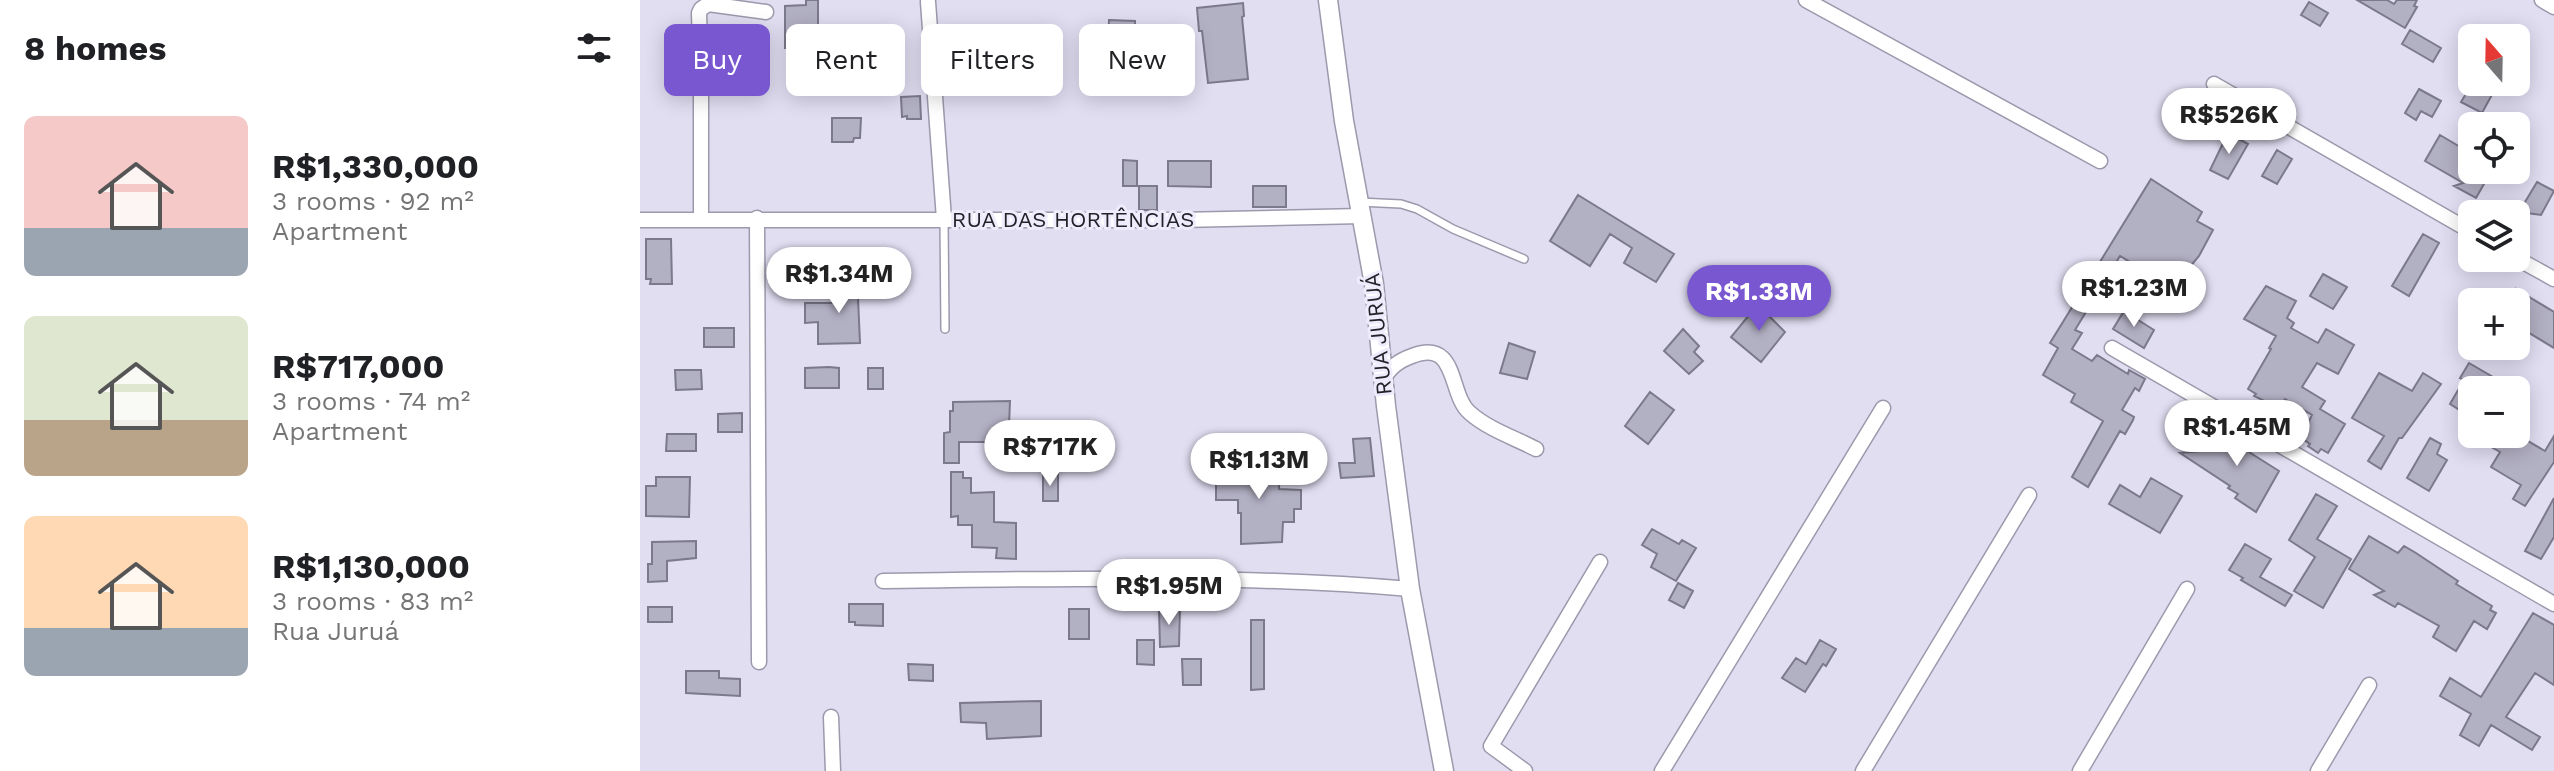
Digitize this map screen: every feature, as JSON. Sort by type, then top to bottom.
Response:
[{"type":"street","name":"RUA JURUÁ","points":[[1328,0],[1344,121],[1374,284],[1410,589],[1444,771]]},
{"type":"street","points":[[1806,0],[2100,161]]},
{"type":"street","points":[[2542,0],[2554,7]]},
{"type":"street","points":[[928,2],[944,219]]},
{"type":"street","points":[[701,219],[699,13],[708,4],[766,12]]},
{"type":"street","points":[[2214,84],[2458,224]]},
{"type":"street","name":"RUA DAS HORTÊNCIAS","points":[[640,220],[1180,220],[1360,209]]},
{"type":"street","points":[[757,218],[759,662]]},
{"type":"street","points":[[2530,266],[2554,279]]},
{"type":"street","points":[[2112,348],[2554,604]]},
{"type":"street","points":[[1383,379],[1398,362],[1418,354],[1434,354],[1443,358],[1452,373],[1461,403],[1471,415],[1536,449]]},
{"type":"street","points":[[1662,771],[1883,408]]},
{"type":"street","points":[[1863,771],[2029,495]]},
{"type":"street","points":[[1525,771],[1491,746],[1600,562]]},
{"type":"street","points":[[883,581],[1149,579],[1342,583],[1410,589]]},
{"type":"street","points":[[2080,771],[2187,589]]},
{"type":"street","points":[[2318,771],[2369,685]]},
{"type":"street","points":[[831,717],[833,771]]},
{"type":"lane","points":[[1360,209],[1401,204],[1524,259]]},
{"type":"lane","points":[[944,219],[945,329]]},
{"type":"building","points":[[806,0],[818,0],[818,24],[786,24],[785,48],[785,6],[806,5]]},
{"type":"building","points":[[2357,0],[2387,0],[2394,4],[2397,0],[2417,0],[2414,6],[2417,7],[2405,28]]},
{"type":"building","points":[[2309,2],[2328,13],[2320,26],[2301,15]]},
{"type":"building","points":[[1243,3],[1248,79],[1208,83],[1197,8]]},
{"type":"building","points":[[1109,20],[1135,21],[1135,24],[1109,24]]},
{"type":"building","points":[[2410,30],[2441,48],[2433,62],[2402,44]]},
{"type":"building","points":[[2419,89],[2441,101],[2432,117],[2421,111],[2416,120],[2405,113]]},
{"type":"building","points":[[920,96],[921,119],[902,117],[901,97]]},
{"type":"building","points":[[2465,96],[2491,96],[2483,112],[2461,102]]},
{"type":"building","points":[[832,118],[861,118],[860,138],[854,138],[853,142],[832,142]]},
{"type":"building","points":[[2228,133],[2248,144],[2228,179],[2210,170]]},
{"type":"building","points":[[2440,135],[2458,146],[2458,180],[2425,161]]},
{"type":"building","points":[[2277,150],[2292,159],[2277,184],[2262,176]]},
{"type":"building","points":[[1123,160],[1137,161],[1137,186],[1123,186]]},
{"type":"building","points":[[1168,161],[1211,161],[1211,187],[1168,186]]},
{"type":"building","points":[[2151,179],[2202,212],[2197,221],[2213,230],[2199,256],[2187,267],[2170,295],[2143,279],[2146,272],[2120,256],[2075,330],[2082,333],[2072,349],[2092,361],[2097,355],[2128,374],[2129,370],[2145,379],[2139,391],[2135,388],[2122,410],[2134,417],[2133,420],[2125,434],[2120,431],[2088,487],[2072,477],[2103,421],[2071,402],[2075,394],[2043,375],[2058,348],[2050,343]]},
{"type":"building","points":[[2537,182],[2554,191],[2541,215],[2530,214],[2530,200],[2526,200]]},
{"type":"building","points":[[2460,184],[2484,184],[2476,198],[2454,186]]},
{"type":"building","points":[[1139,186],[1157,186],[1157,210],[1139,210]]},
{"type":"building","points":[[1253,186],[1286,186],[1286,207],[1253,207]]},
{"type":"building","points":[[1578,195],[1674,254],[1656,282],[1624,263],[1632,248],[1610,234],[1590,266],[1550,241]]},
{"type":"building","points":[[2423,234],[2439,243],[2409,296],[2392,286]]},
{"type":"building","points":[[646,239],[671,239],[672,284],[650,284],[651,279],[646,279]]},
{"type":"building","points":[[2323,274],[2347,287],[2333,309],[2310,296]]},
{"type":"building","points":[[870,281],[870,298],[858,298],[860,343],[818,344],[818,322],[805,323],[805,303],[839,303],[840,282]]},
{"type":"building","points":[[2266,286],[2296,301],[2287,318],[2294,323],[2291,328],[2318,343],[2326,329],[2354,345],[2338,374],[2317,363],[2302,387],[2325,401],[2320,409],[2345,424],[2328,453],[2321,449],[2318,453],[2301,438],[2312,415],[2285,399],[2275,406],[2254,396],[2256,394],[2248,389],[2276,336],[2244,319]]},
{"type":"building","points":[[2530,297],[2554,312],[2554,348],[2530,333]]},
{"type":"building","points":[[1759,303],[1785,332],[1761,362],[1731,337]]},
{"type":"building","points":[[2124,311],[2154,330],[2144,348],[2113,329]]},
{"type":"building","points":[[704,328],[734,328],[734,347],[704,347]]},
{"type":"building","points":[[1683,329],[1699,346],[1694,352],[1703,361],[1689,374],[1664,351]]},
{"type":"building","points":[[1509,343],[1535,352],[1527,379],[1500,373]]},
{"type":"building","points":[[2469,363],[2491,376],[2461,376]]},
{"type":"building","points":[[805,368],[839,368],[839,388],[805,388]]},
{"type":"building","points":[[868,368],[883,368],[883,389],[868,389]]},
{"type":"building","points":[[675,370],[701,370],[702,389],[676,390]]},
{"type":"building","points":[[2379,373],[2412,391],[2423,373],[2441,384],[2399,438],[2381,469],[2368,461],[2384,436],[2352,418]]},
{"type":"building","points":[[2458,390],[2458,409],[2450,404]]},
{"type":"building","points":[[1650,392],[1674,410],[1648,444],[1625,426]]},
{"type":"building","points":[[1010,401],[1009,426],[1002,426],[1002,442],[959,442],[959,463],[944,463],[944,433],[950,432],[953,402]]},
{"type":"building","points":[[742,413],[742,432],[718,432],[718,414]]},
{"type":"building","points":[[2223,428],[2253,446],[2249,452],[2279,471],[2256,512],[2235,498],[2238,494],[2228,488],[2230,486],[2180,453],[2211,450]]},
{"type":"building","points":[[667,434],[696,434],[696,451],[666,451]]},
{"type":"building","points":[[2554,436],[2554,462],[2525,506],[2513,499],[2521,485],[2491,467],[2500,452],[2493,448],[2530,448],[2530,442],[2545,451]]},
{"type":"building","points":[[1370,438],[1374,476],[1341,478],[1339,463],[1355,463],[1353,439]]},
{"type":"building","points":[[2430,438],[2441,444],[2437,454],[2447,460],[2429,491],[2407,478]]},
{"type":"building","points":[[1225,463],[1238,464],[1238,472],[1261,463],[1280,463],[1279,489],[1301,490],[1301,509],[1294,509],[1294,522],[1283,522],[1282,542],[1241,544],[1238,500],[1216,500],[1216,469],[1225,469]]},
{"type":"building","points":[[951,472],[963,472],[963,478],[971,478],[971,493],[994,492],[994,522],[1016,523],[1016,559],[996,558],[997,548],[972,547],[972,525],[958,525],[958,516],[951,517]]},
{"type":"building","points":[[1043,474],[1058,474],[1058,501],[1043,501]]},
{"type":"building","points":[[656,477],[690,477],[689,517],[646,516],[646,486],[656,486]]},
{"type":"building","points":[[2151,478],[2182,496],[2160,533],[2109,504],[2120,485],[2140,497]]},
{"type":"building","points":[[2316,494],[2337,506],[2317,539],[2351,559],[2323,608],[2294,591],[2315,557],[2289,540]]},
{"type":"building","points":[[2554,498],[2554,537],[2541,559],[2525,551]]},
{"type":"building","points":[[1652,529],[1679,544],[1682,540],[1696,548],[1676,581],[1651,567],[1657,554],[1642,545]]},
{"type":"building","points":[[2369,536],[2398,553],[2404,546],[2492,606],[2490,610],[2496,613],[2487,629],[2474,621],[2456,651],[2433,637],[2439,626],[2398,603],[2395,607],[2374,595],[2384,591],[2349,569]]},
{"type":"building","points":[[696,541],[696,558],[667,561],[667,581],[648,582],[652,542]]},
{"type":"building","points":[[2245,544],[2271,559],[2260,577],[2292,595],[2285,606],[2229,570]]},
{"type":"building","points":[[1678,583],[1693,591],[1684,608],[1669,600]]},
{"type":"building","points":[[849,604],[883,604],[883,626],[849,622]]},
{"type":"building","points":[[648,607],[672,607],[672,622],[648,622]]},
{"type":"building","points":[[1180,607],[1179,646],[1160,647],[1159,608]]},
{"type":"building","points":[[1069,609],[1089,609],[1089,639],[1069,639]]},
{"type":"building","points":[[2533,613],[2554,625],[2554,685],[2535,673],[2506,717],[2540,737],[2532,750],[2491,725],[2479,746],[2460,735],[2471,714],[2440,696],[2450,678],[2481,697]]},
{"type":"building","points":[[1251,620],[1264,620],[1264,689],[1251,690]]},
{"type":"building","points":[[1137,640],[1154,640],[1154,665],[1137,664]]},
{"type":"building","points":[[1820,640],[1836,649],[1805,692],[1782,678],[1796,658],[1806,664]]},
{"type":"building","points":[[1182,659],[1201,659],[1201,685],[1183,685]]},
{"type":"building","points":[[908,664],[933,665],[933,681],[909,680]]},
{"type":"building","points":[[686,671],[719,671],[719,678],[740,679],[740,696],[686,693]]},
{"type":"building","points":[[1041,701],[1041,736],[987,739],[986,723],[961,722],[960,703]]}]
